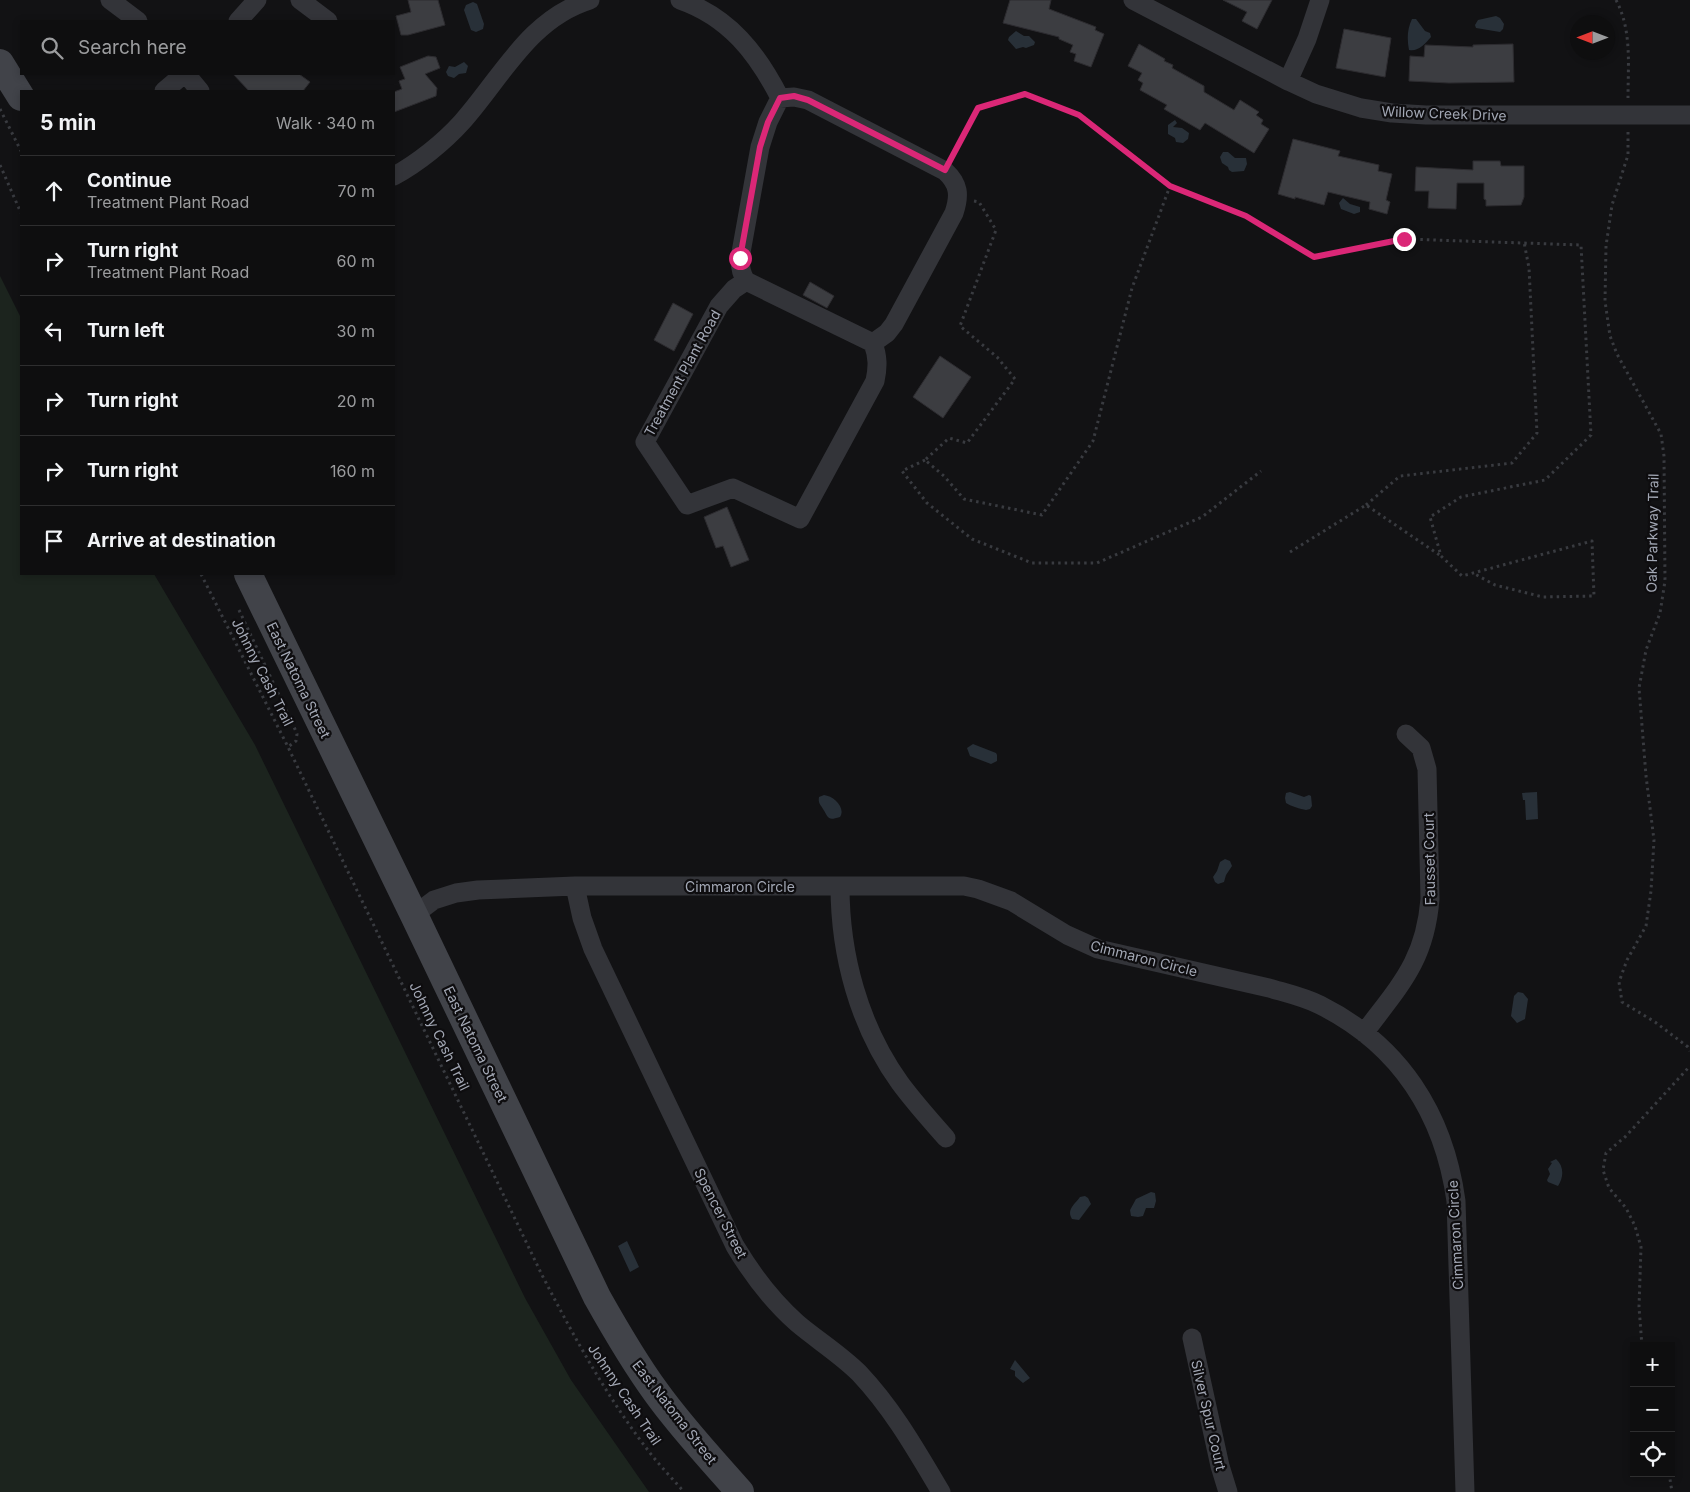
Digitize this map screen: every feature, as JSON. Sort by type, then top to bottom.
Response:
[{"type":"main road","points":[[0,63],[20,95]]},
{"type":"main road","name":"East Natoma Street","points":[[248,575],[597,1297],[624,1345],[656,1392],[690,1436],[740,1492]]},
{"type":"street","points":[[110,0],[137,20]]},
{"type":"street","points":[[239,20],[257,0]]},
{"type":"street","points":[[300,0],[327,20]]},
{"type":"street","points":[[395,175],[432,149],[462,122],[524,43],[545,24],[561,13],[590,0]]},
{"type":"street","points":[[680,0],[708,12],[724,23],[755,58],[780,98]]},
{"type":"street","name":"Willow Creek Drive","points":[[1133,0],[1288,81],[1316,94],[1352,105],[1392,113],[1426,115],[1690,115]]},
{"type":"street","points":[[1288,81],[1307,39],[1320,0]]},
{"type":"street","points":[[165,90],[184,75]]},
{"type":"street","points":[[186,75],[199,90]]},
{"type":"street","points":[[794,96],[808,100],[945,170],[952,176],[957,188],[958,201],[954,213],[894,324],[887,333],[872,343],[746,281],[740,266],[760,147],[768,122],[780,98],[794,96]]},
{"type":"street","name":"Treatment Plant Road","points":[[746,281],[734,289],[719,306],[645,442],[687,505],[733,488],[800,519],[875,381],[878,367],[876,352],[872,343]]},
{"type":"street","name":"Fausset Court","points":[[1364,1033],[1406,978],[1421,948],[1429,915],[1427,769],[1421,748],[1406,734]]},
{"type":"street","name":"Cimmaron Circle","points":[[414,915],[434,900],[456,892],[478,890],[575,886],[947,886],[978,889],[1011,901],[1067,935],[1098,949],[1269,988],[1320,1005],[1352,1024],[1390,1056],[1414,1085],[1438,1129],[1452,1177],[1456,1211],[1465,1492]]},
{"type":"street","name":"Spencer Street","points":[[575,886],[592,950],[740,1254],[755,1278],[771,1297],[798,1324],[830,1348],[858,1373],[883,1401],[905,1431],[941,1492]]},
{"type":"street","points":[[840,886],[840,918],[846,955],[864,1015],[880,1049],[899,1082],[921,1111],[946,1138]]},
{"type":"street","name":"Silver Spur Court","points":[[1192,1338],[1220,1466],[1228,1492]]},
{"type":"path","points":[[1616,0],[1628,35],[1628,99]]},
{"type":"path","points":[[945,170],[978,108],[1025,94],[1079,115],[1170,186],[1246,216],[1314,257],[1404,239],[1581,245],[1591,435],[1545,480],[1461,497],[1430,517],[1441,556]]},
{"type":"path","points":[[0,108],[20,149]]},
{"type":"path","name":"Oak Parkway Trail","points":[[1628,135],[1628,155],[1612,205],[1606,246],[1605,300],[1610,336],[1616,354],[1661,434],[1664,456],[1665,581],[1660,613],[1646,650],[1639,688],[1654,840],[1651,890],[1646,926],[1627,960],[1619,982],[1622,1002],[1655,1022],[1688,1047],[1690,1051]]},
{"type":"path","points":[[0,165],[20,211]]},
{"type":"path","points":[[925,460],[944,476],[964,499],[1042,515],[1093,441],[1132,288],[1170,186]]},
{"type":"path","points":[[958,201],[979,202],[996,230],[960,326],[997,357],[1015,379],[968,444],[949,438],[925,460],[902,471],[927,503],[972,539],[1032,562],[1097,563],[1202,517],[1261,472]]},
{"type":"path","points":[[1290,552],[1366,505],[1400,476],[1512,463],[1537,433],[1529,268],[1524,242]]},
{"type":"path","points":[[1366,505],[1441,556],[1462,576],[1473,573],[1592,541],[1594,596],[1543,597],[1495,585],[1473,573]]},
{"type":"path","name":"Johnny Cash Trail","points":[[202,575],[288,747],[542,1275],[582,1350],[613,1401],[648,1450],[684,1492]]},
{"type":"path","points":[[237,603],[297,734],[296,740],[288,747]]},
{"type":"path","points":[[1642,1342],[1639,1307],[1641,1247],[1626,1208],[1609,1188],[1603,1170],[1606,1153],[1626,1136],[1690,1066]]},
{"type":"path","points":[[1670,1477],[1672,1492]]},
{"type":"shaded area","points":[[473,2],[477,4],[484,24],[483,29],[476,32],[471,30],[464,10],[466,5]]},
{"type":"shaded area","points":[[1496,16],[1504,24],[1500,32],[1476,28],[1475,25],[1478,20]]},
{"type":"shaded area","points":[[1412,19],[1416,19],[1425,31],[1430,33],[1431,37],[1421,47],[1409,50],[1409,27]]},
{"type":"shaded area","points":[[1016,31],[1024,36],[1029,36],[1035,42],[1034,45],[1016,49],[1008,40]]},
{"type":"shaded area","points":[[464,62],[468,66],[466,73],[459,74],[454,78],[448,76],[446,72],[449,66],[455,67]]},
{"type":"shaded area","points":[[1175,120],[1177,123],[1173,127],[1182,128],[1189,133],[1188,139],[1183,143],[1176,142],[1175,138],[1168,134],[1168,125]]},
{"type":"shaded area","points":[[1223,152],[1228,152],[1235,158],[1246,158],[1247,164],[1244,171],[1232,172],[1229,170],[1222,163],[1220,157]]},
{"type":"shaded area","points":[[1343,198],[1350,204],[1360,207],[1360,212],[1354,214],[1341,209],[1339,203]]},
{"type":"shaded area","points":[[0,276],[20,316],[20,575],[155,575],[255,745],[525,1298],[571,1380],[649,1492],[0,1492]]},
{"type":"shaded area","points":[[973,744],[996,753],[997,761],[991,764],[970,756],[967,748]]},
{"type":"shaded area","points":[[1290,792],[1304,797],[1311,796],[1312,806],[1310,809],[1301,809],[1286,803],[1286,793]]},
{"type":"shaded area","points":[[1537,792],[1538,819],[1526,820],[1525,800],[1523,800],[1522,793]]},
{"type":"shaded area","points":[[824,795],[838,803],[841,810],[840,817],[830,819],[828,817],[819,801],[819,797]]},
{"type":"shaded area","points":[[1225,859],[1230,861],[1232,866],[1224,882],[1218,884],[1213,877],[1220,862]]},
{"type":"shaded area","points":[[1518,992],[1523,993],[1528,999],[1525,1019],[1517,1023],[1511,1016],[1514,996]]},
{"type":"shaded area","points":[[1556,1159],[1561,1165],[1562,1172],[1558,1186],[1547,1180],[1550,1174],[1548,1169],[1552,1163],[1550,1162]]},
{"type":"shaded area","points":[[1151,1192],[1155,1193],[1156,1201],[1154,1208],[1146,1208],[1143,1216],[1131,1216],[1130,1210],[1136,1199]]},
{"type":"shaded area","points":[[1085,1196],[1091,1204],[1079,1220],[1072,1219],[1070,1213],[1072,1207],[1080,1197]]},
{"type":"shaded area","points":[[627,1241],[639,1267],[630,1272],[618,1246]]},
{"type":"shaded area","points":[[1015,1360],[1030,1378],[1023,1383],[1015,1376],[1015,1371],[1010,1369]]},
{"type":"building","points":[[408,0],[438,0],[445,25],[408,35],[401,35],[396,16],[411,12]]},
{"type":"building","points":[[1010,0],[1051,0],[1049,9],[1096,27],[1095,30],[1104,34],[1091,67],[1074,61],[1076,54],[1070,52],[1073,45],[1059,39],[1059,37],[1003,23]]},
{"type":"building","points":[[1223,0],[1272,0],[1257,29],[1242,21],[1247,12]]},
{"type":"building","points":[[1344,29],[1391,38],[1385,77],[1336,68]]},
{"type":"building","points":[[1139,44],[1165,59],[1164,61],[1173,65],[1172,68],[1204,86],[1204,92],[1234,110],[1240,100],[1259,112],[1256,115],[1263,120],[1261,124],[1269,129],[1254,153],[1205,123],[1200,130],[1164,109],[1167,105],[1140,90],[1143,83],[1138,80],[1142,73],[1128,66]]},
{"type":"building","points":[[1513,44],[1514,82],[1449,83],[1409,81],[1410,56],[1424,57],[1425,45],[1473,47],[1473,45]]},
{"type":"building","points":[[428,56],[436,57],[440,68],[425,74],[437,88],[436,96],[395,112],[395,92],[402,89],[399,81],[405,79],[400,67]]},
{"type":"building","points":[[234,75],[300,75],[310,82],[304,90],[248,90]]},
{"type":"building","points":[[1293,139],[1340,151],[1338,156],[1379,165],[1378,171],[1392,174],[1386,200],[1390,202],[1387,214],[1369,209],[1370,202],[1328,192],[1324,205],[1278,194]]},
{"type":"building","points":[[1473,161],[1500,161],[1501,166],[1524,166],[1524,197],[1521,205],[1486,206],[1484,183],[1457,183],[1456,209],[1428,208],[1429,191],[1415,191],[1416,167],[1473,170]]},
{"type":"building","points":[[810,282],[834,296],[827,308],[803,295]]},
{"type":"building","points":[[673,303],[693,314],[674,351],[654,340]]},
{"type":"building","points":[[940,356],[971,377],[943,418],[913,397]]},
{"type":"building","points":[[727,507],[749,560],[731,567],[723,546],[716,548],[704,517]]},
{"type":"route","points":[[740,258],[743,251],[760,147],[768,122],[780,98],[794,96],[808,100],[945,170],[978,108],[1025,94],[1079,115],[1170,186],[1246,216],[1314,257],[1404,239]]}]
